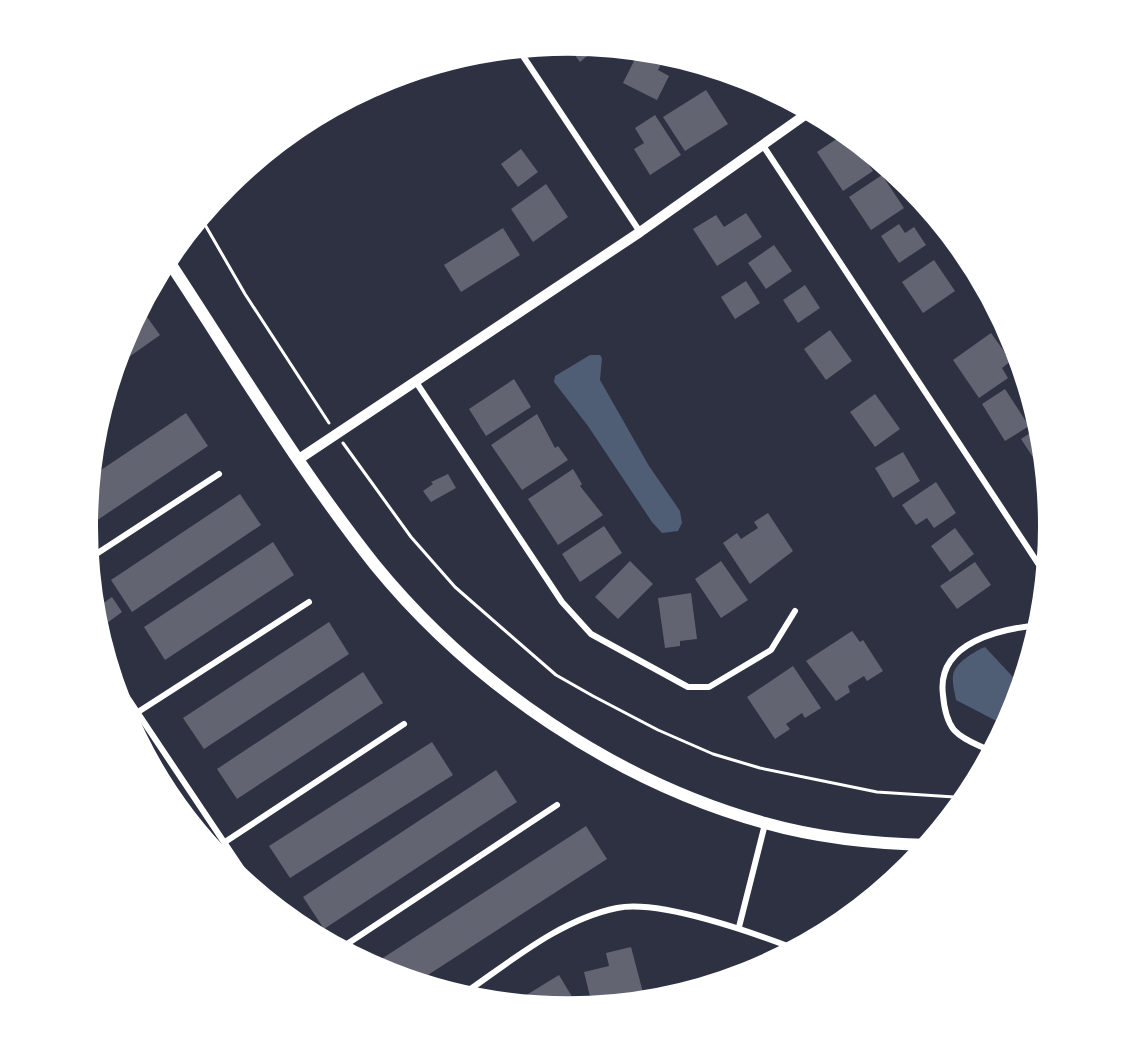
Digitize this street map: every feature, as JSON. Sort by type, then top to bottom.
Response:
[{"type":"main road","points":[[172,266],[298,459],[375,565],[436,632],[476,670],[520,704],[613,760],[652,780],[765,824],[848,840],[920,844]]},
{"type":"street","points":[[523,55],[640,232]]},
{"type":"street","points":[[298,459],[640,232],[804,115]]},
{"type":"street","points":[[762,144],[1040,567]]},
{"type":"street","points":[[416,382],[562,602],[591,634],[687,687],[709,687],[771,650],[795,611]]},
{"type":"street","points":[[96,554],[219,474]]},
{"type":"street","points":[[138,712],[309,602]]},
{"type":"street","points":[[987,750],[971,742],[955,730],[945,714],[941,680],[947,664],[967,643],[1021,626],[1031,626]]},
{"type":"street","points":[[126,694],[246,874]]},
{"type":"street","points":[[225,842],[404,724]]},
{"type":"street","points":[[346,945],[557,805]]},
{"type":"street","points":[[739,927],[765,824]]},
{"type":"street","points":[[470,990],[564,926],[618,907],[656,909],[739,927],[788,946]]},
{"type":"path","points":[[204,223],[244,294],[336,435],[411,537],[455,587],[556,675],[669,735],[713,754],[760,768],[877,792],[958,797]]},
{"type":"water","points":[[590,355],[600,355],[602,358],[600,380],[649,466],[680,511],[682,523],[678,531],[662,533],[652,522],[588,426],[554,382],[555,376]]},
{"type":"water","points":[[985,647],[1016,681],[1000,723],[956,700],[954,671],[976,651]]},
{"type":"building","points":[[573,52],[590,53],[580,62]]},
{"type":"building","points":[[636,58],[662,62],[658,70],[669,76],[657,100],[623,83]]},
{"type":"building","points":[[706,90],[728,124],[685,151],[663,117]]},
{"type":"building","points":[[655,115],[681,155],[650,175],[634,149],[644,143],[635,128]]},
{"type":"building","points":[[839,137],[862,154],[873,171],[843,191],[817,152]]},
{"type":"building","points":[[521,149],[538,172],[518,187],[501,164]]},
{"type":"building","points":[[882,175],[904,208],[871,230],[849,197]]},
{"type":"building","points":[[546,184],[568,217],[533,242],[511,209]]},
{"type":"building","points":[[746,213],[762,237],[717,266],[693,229],[716,215],[724,227]]},
{"type":"building","points":[[899,224],[905,233],[914,227],[926,245],[899,263],[881,236]]},
{"type":"building","points":[[503,228],[520,255],[461,292],[444,265]]},
{"type":"building","points":[[774,245],[792,271],[766,289],[748,263]]},
{"type":"building","points":[[934,260],[955,291],[923,313],[902,282]]},
{"type":"building","points":[[746,281],[760,303],[735,319],[721,297]]},
{"type":"building","points":[[805,285],[820,308],[798,323],[783,300]]},
{"type":"building","points":[[145,314],[160,335],[126,359]]},
{"type":"building","points":[[830,330],[852,361],[826,380],[804,349]]},
{"type":"building","points":[[991,333],[1011,361],[1002,368],[1008,378],[979,398],[953,360]]},
{"type":"building","points":[[514,379],[531,407],[486,436],[469,409]]},
{"type":"building","points":[[1005,389],[1029,426],[1005,441],[982,404]]},
{"type":"building","points":[[875,394],[900,429],[875,447],[850,412]]},
{"type":"building","points":[[186,413],[208,446],[94,522],[98,472]]},
{"type":"building","points":[[537,414],[555,448],[558,446],[568,460],[522,490],[491,445]]},
{"type":"building","points":[[1032,431],[1038,465],[1021,439]]},
{"type":"building","points":[[903,452],[920,481],[893,498],[875,468]]},
{"type":"building","points":[[573,469],[582,484],[580,486],[603,515],[558,545],[528,499]]},
{"type":"building","points":[[448,474],[456,488],[431,502],[423,491],[433,484],[431,482]]},
{"type":"building","points":[[936,482],[956,513],[934,528],[927,518],[916,525],[902,505]]},
{"type":"building","points":[[240,494],[261,525],[132,612],[111,580]]},
{"type":"building","points":[[768,513],[793,551],[750,584],[723,543],[737,533],[741,539],[758,528],[754,522]]},
{"type":"building","points":[[604,526],[622,553],[580,582],[562,554]]},
{"type":"building","points":[[955,528],[974,554],[950,572],[931,546]]},
{"type":"building","points":[[273,542],[294,575],[165,660],[144,627]]},
{"type":"building","points":[[630,561],[653,584],[618,619],[595,597]]},
{"type":"building","points":[[721,561],[748,600],[721,618],[695,579]]},
{"type":"building","points":[[975,562],[991,585],[957,609],[940,586]]},
{"type":"building","points":[[691,593],[697,639],[680,641],[680,646],[665,648],[658,598]]},
{"type":"building","points":[[112,597],[122,612],[105,624],[102,604]]},
{"type":"building","points":[[329,622],[349,654],[204,749],[183,718]]},
{"type":"building","points":[[852,631],[860,642],[863,640],[883,671],[867,681],[864,676],[848,686],[850,692],[836,701],[806,661]]},
{"type":"building","points":[[793,666],[821,708],[805,718],[802,713],[786,724],[790,729],[775,739],[747,697]]},
{"type":"building","points":[[363,672],[383,703],[237,799],[217,769]]},
{"type":"building","points":[[432,742],[453,775],[290,878],[269,846]]},
{"type":"building","points":[[496,770],[517,802],[324,929],[303,897]]},
{"type":"building","points":[[586,826],[607,859],[424,977],[379,961]]},
{"type":"building","points":[[631,947],[643,994],[591,999],[584,972],[609,966],[606,953]]},
{"type":"building","points":[[559,975],[574,1000],[537,999],[522,998]]}]
